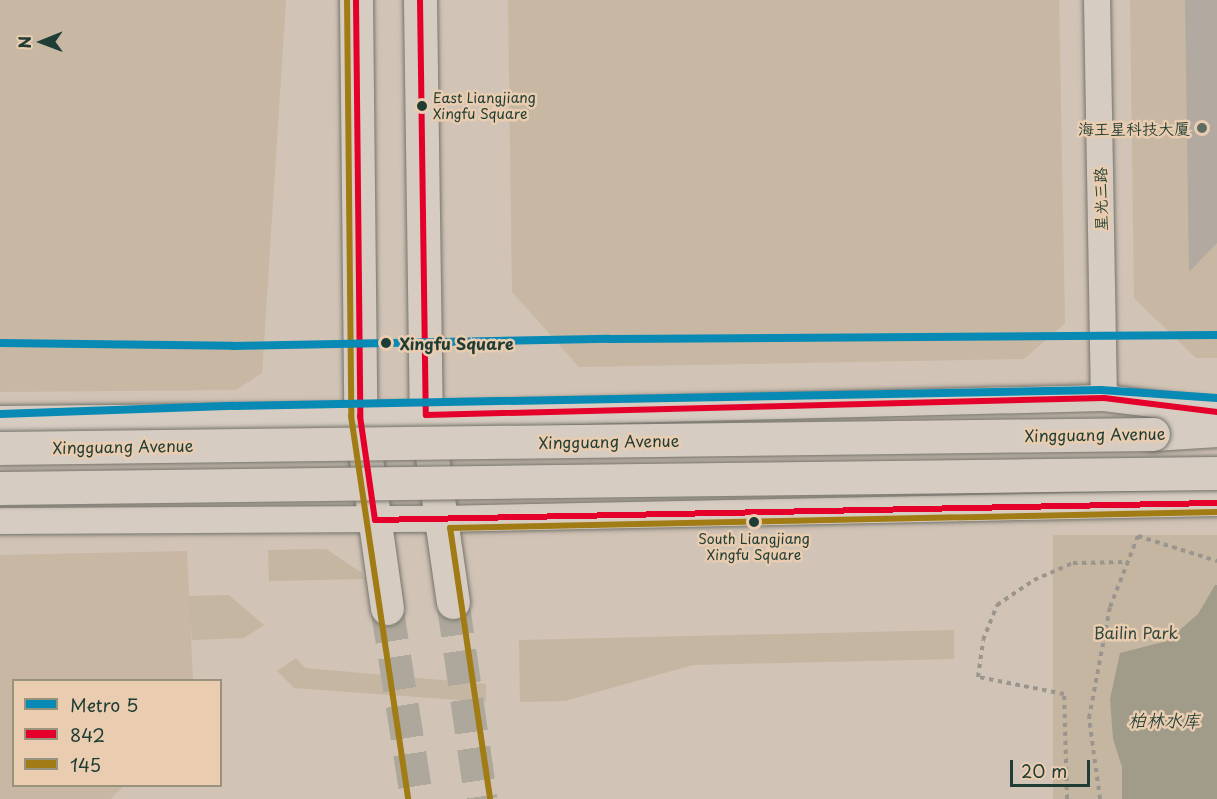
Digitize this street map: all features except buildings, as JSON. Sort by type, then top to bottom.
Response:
[{"type":"main road","points":[[356,0],[360,416],[387,608]]},
{"type":"main road","points":[[420,0],[426,416],[453,602]]},
{"type":"main road","name":"Xingguang Avenue","points":[[0,448],[1153,434],[1217,430]]},
{"type":"main road","points":[[0,488],[1217,473]]},
{"type":"street","name":"星光三路","points":[[1097,0],[1104,398]]},
{"type":"street","points":[[0,419],[426,416],[1104,398],[1217,412]]},
{"type":"street","points":[[0,521],[375,520],[1217,503]]},
{"type":"path","points":[[1100,799],[1089,718],[1110,607],[1138,536],[1217,561]]},
{"type":"path","points":[[1067,799],[1064,694],[978,677],[983,640],[997,605],[1034,579],[1073,563],[1128,562]]},
{"type":"shaded area","points":[[0,0],[286,0],[262,373],[236,390],[0,392]]},
{"type":"shaded area","points":[[508,0],[1059,0],[1065,323],[1024,359],[579,367],[512,292]]},
{"type":"shaded area","points":[[1130,0],[1217,0],[1217,358],[1196,358],[1134,298]]},
{"type":"shaded area","points":[[187,551],[193,679],[12,679],[12,787],[122,787],[111,799],[0,799],[0,555]]},
{"type":"green space","name":"Bailin Park","points":[[1053,535],[1217,535],[1217,799],[1053,799]]},
{"type":"green space","points":[[326,549],[362,573],[364,579],[269,581],[268,550]]},
{"type":"green space","points":[[229,595],[264,625],[244,638],[192,640],[188,596]]},
{"type":"green space","points":[[954,630],[954,659],[693,665],[565,701],[520,702],[519,640]]},
{"type":"green space","points":[[296,658],[305,668],[486,684],[486,702],[294,688],[277,671]]},
{"type":"water","name":"柏林水库","points":[[1217,585],[1217,799],[1122,799],[1122,767],[1113,739],[1110,699],[1120,653],[1167,641],[1198,614]]},
{"type":"tunnel","points":[[453,602],[481,799]]},
{"type":"tunnel","points":[[387,608],[417,799]]},
{"type":"metro line","name":"5","points":[[0,343],[233,346],[609,339],[1217,335]]},
{"type":"metro line","name":"5","points":[[0,414],[234,406],[1101,390],[1217,398]]},
{"type":"transit line","name":"145","points":[[347,0],[351,416],[408,799]]},
{"type":"transit line","name":"842","points":[[356,0],[360,416],[375,520],[1217,503]]},
{"type":"transit line","name":"842","points":[[420,0],[426,415],[1104,398],[1217,412]]},
{"type":"transit line","name":"145","points":[[490,798],[450,528],[1217,512]]},
{"type":"place","name":"East Liangjiang Xingfu Square","points":[[422,106]]},
{"type":"place","name":"海王星科技大厦","points":[[1202,128]]},
{"type":"place","name":"Xingfu Square","points":[[386,343]]},
{"type":"place","name":"South Liangjiang Xingfu Square","points":[[754,522]]}]
